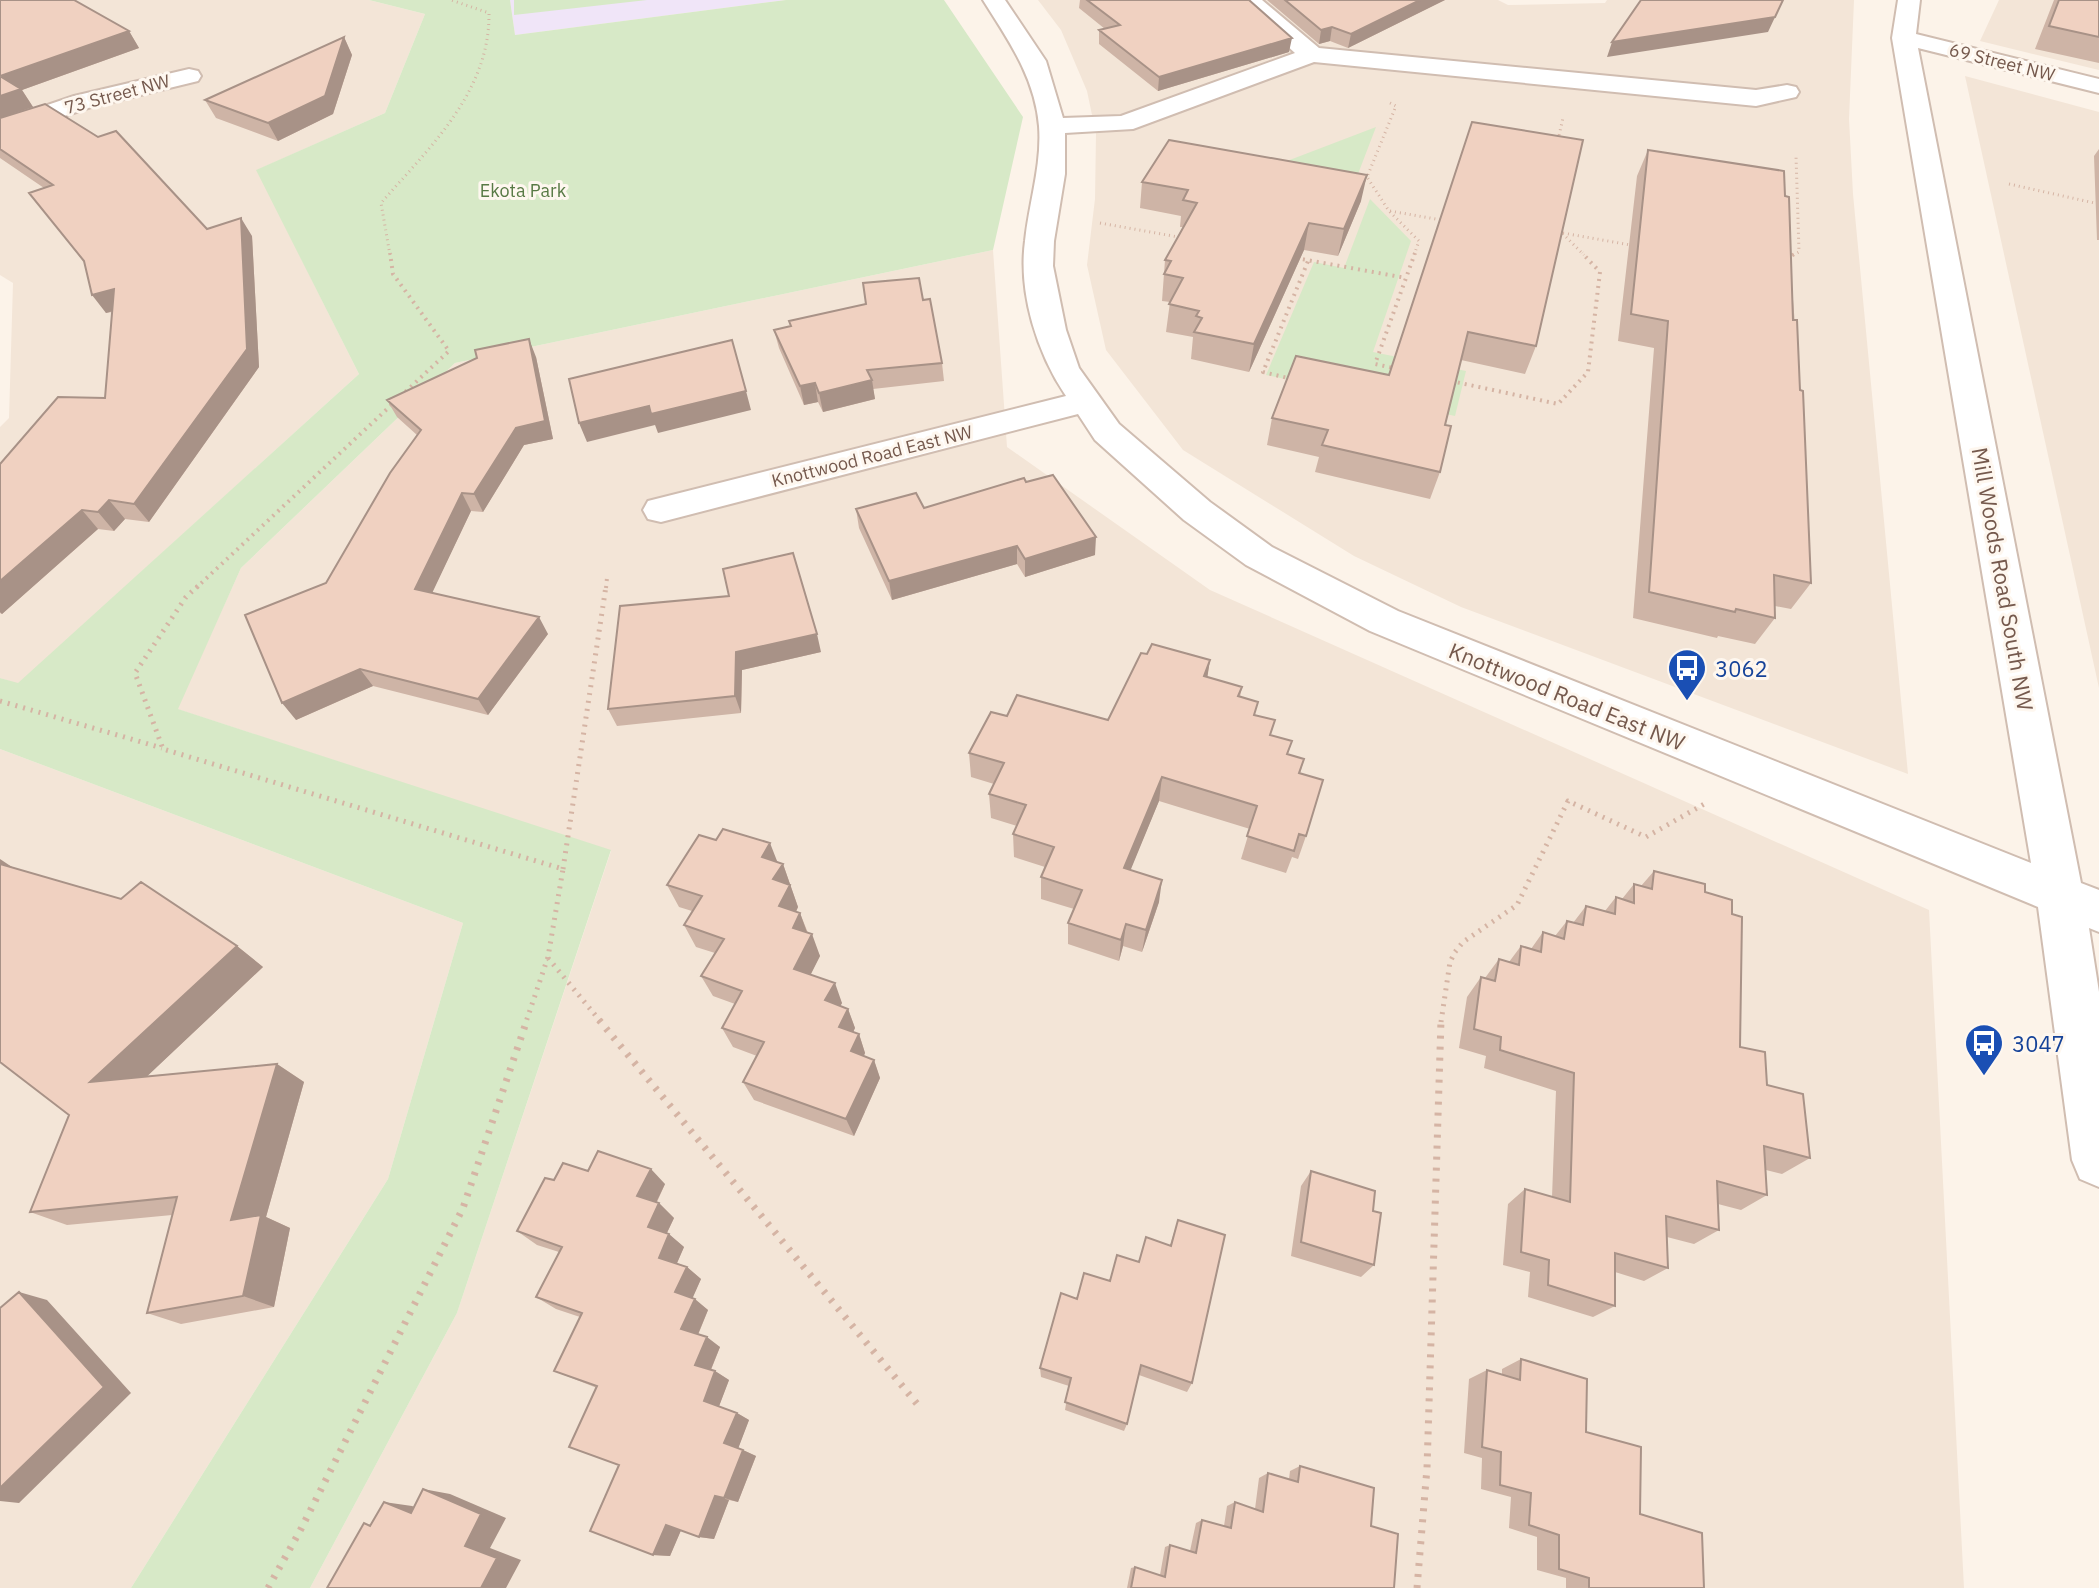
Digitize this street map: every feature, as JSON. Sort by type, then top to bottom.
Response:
[{"type":"street","name":"Knottwood Road East NW","points":[[994,0],[1034,61],[1044,88],[1052,126],[1051,174],[1039,241],[1041,292],[1063,368],[1107,432],[1197,511],[1259,556],[1320,590],[1466,656],[2080,903]]},
{"type":"street","points":[[1248,0],[1312,55]]},
{"type":"street","name":"Mill Woods Road South NW","points":[[1909,0],[1904,38],[2080,903],[2099,1160]]},
{"type":"street","name":"69 Street NW","points":[[1904,38],[2099,86]]},
{"type":"street","points":[[1052,126],[1124,124],[1312,55],[1756,98],[1787,92]]},
{"type":"street","name":"73 Street NW","points":[[0,130],[83,101],[189,76]]},
{"type":"street","name":"Knottwood Road East NW","points":[[661,510],[1084,402]]},
{"type":"path","points":[[163,749],[135,673],[186,597],[449,351],[393,274],[381,203],[445,128],[468,94],[488,46],[489,13],[451,0]]},
{"type":"path","points":[[1384,101],[1396,106],[1367,177],[1389,211],[1419,241],[1375,364],[1405,371]]},
{"type":"path","points":[[1557,145],[1563,118]]},
{"type":"path","points":[[1776,263],[1799,252],[1796,156]]},
{"type":"path","points":[[2009,184],[2099,204]]},
{"type":"path","points":[[1389,211],[1450,221]]},
{"type":"path","points":[[1100,223],[1189,239]]},
{"type":"path","points":[[1451,381],[1558,404],[1588,372],[1600,272],[1552,223]]},
{"type":"path","points":[[1562,233],[1640,247]]},
{"type":"path","points":[[1555,239],[1570,241]]},
{"type":"path","points":[[1293,258],[1406,278]]},
{"type":"path","points":[[1306,382],[1263,372],[1308,261]]},
{"type":"path","points":[[268,1588],[301,1529],[463,1208],[548,957],[607,578]]},
{"type":"path","points":[[0,701],[563,869]]},
{"type":"path","points":[[1417,1588],[1427,1468],[1441,1018],[1450,962],[1463,942],[1517,905],[1568,801],[1646,837],[1714,798]]},
{"type":"path","points":[[548,957],[918,1405]]},
{"type":"shaded area","points":[[0,0],[369,0],[425,14],[385,113],[257,170],[359,374],[18,684],[0,678],[0,427],[9,418],[13,283],[0,275]]},
{"type":"shaded area","points":[[510,0],[786,0],[515,35]]},
{"type":"shaded area","points":[[1038,0],[1498,0],[1508,5],[1605,3],[1607,0],[1854,0],[1849,119],[1853,194],[1908,774],[1461,607],[1354,556],[1183,450],[1106,350],[1087,265],[1095,199],[1096,134],[1087,91],[1061,30]]},
{"type":"shaded area","points":[[1999,0],[2099,0],[2099,70],[1980,41]]},
{"type":"shaded area","points":[[1965,76],[2099,112],[2099,688]]},
{"type":"shaded area","points":[[993,250],[1007,447],[1210,590],[1929,910],[1964,1588],[310,1588],[457,1313],[611,851],[177,709],[241,568],[455,363]]},
{"type":"shaded area","points":[[0,749],[463,923],[388,1179],[131,1588],[0,1588]]},
{"type":"green space","name":"Ekota Park","points":[[369,0],[510,0],[515,35],[786,0],[944,0],[1023,117],[993,250],[455,363],[241,568],[178,709],[611,850],[457,1313],[310,1588],[131,1588],[388,1179],[463,923],[0,749],[0,678],[18,683],[359,374],[256,170],[385,113],[425,14]]},
{"type":"green space","points":[[514,0],[647,0],[514,15]]},
{"type":"green space","points":[[1376,127],[1358,174],[1287,161]]},
{"type":"green space","points":[[1370,199],[1411,241],[1373,352],[1466,371],[1455,416],[1266,375],[1314,262],[1344,268]]},
{"type":"building","points":[[0,0],[74,0],[129,31],[0,76]]},
{"type":"building","points":[[1087,0],[1249,0],[1292,38],[1159,77],[1099,30],[1120,25]]},
{"type":"building","points":[[1285,0],[1420,0],[1351,34],[1332,27],[1321,30]]},
{"type":"building","points":[[1641,0],[1783,0],[1775,17],[1612,42]]},
{"type":"building","points":[[2059,0],[2099,0],[2099,37],[2049,26]]},
{"type":"building","points":[[344,37],[325,96],[268,123],[205,100]]},
{"type":"building","points":[[0,76],[21,89],[0,96]]},
{"type":"building","points":[[45,104],[98,137],[116,131],[207,229],[241,218],[247,349],[134,504],[109,500],[98,512],[82,510],[0,581],[0,464],[58,397],[105,398],[114,289],[92,295],[84,261],[29,193],[53,185],[0,149],[0,118]]},
{"type":"building","points":[[1472,122],[1583,140],[1536,346],[1468,332],[1445,425],[1451,426],[1440,472],[1322,445],[1328,430],[1272,418],[1296,356],[1389,375]]},
{"type":"building","points":[[1169,140],[1367,175],[1344,229],[1309,223],[1254,344],[1194,332],[1202,318],[1196,316],[1199,311],[1169,304],[1183,278],[1164,274],[1171,261],[1165,260],[1197,203],[1183,200],[1188,190],[1142,182]]},
{"type":"building","points":[[1648,150],[1784,171],[1785,196],[1789,197],[1793,320],[1797,320],[1800,390],[1803,391],[1811,583],[1774,575],[1775,618],[1649,592],[1668,321],[1631,314]]},
{"type":"building","points":[[919,278],[923,300],[930,299],[942,363],[867,370],[872,380],[819,393],[815,383],[800,386],[774,330],[791,326],[789,321],[866,304],[863,283]]},
{"type":"building","points":[[529,339],[545,421],[516,428],[474,494],[462,493],[415,589],[539,617],[478,699],[360,669],[282,703],[245,615],[326,583],[390,473],[421,430],[387,400],[477,358],[475,350]]},
{"type":"building","points":[[732,340],[746,391],[651,414],[649,406],[579,423],[569,379]]},
{"type":"building","points":[[1053,475],[1096,537],[1025,559],[1017,546],[889,581],[856,509],[916,493],[924,508],[1024,478],[1026,482]]},
{"type":"building","points":[[793,553],[817,634],[736,652],[735,696],[608,709],[620,606],[729,596],[723,569]]},
{"type":"building","points":[[1152,644],[1210,660],[1204,676],[1242,687],[1238,696],[1258,702],[1254,715],[1275,720],[1270,735],[1292,741],[1287,754],[1304,759],[1299,773],[1323,780],[1306,836],[1299,834],[1294,851],[1247,836],[1257,806],[1162,777],[1124,868],[1162,880],[1146,930],[1126,924],[1121,940],[1068,923],[1082,890],[1041,877],[1054,847],[1013,834],[1026,805],[989,794],[1004,763],[969,753],[991,712],[1007,716],[1017,695],[1108,720],[1141,653],[1147,654]]},
{"type":"building","points":[[723,829],[770,843],[762,857],[783,864],[773,879],[790,885],[779,906],[800,913],[793,928],[812,934],[794,969],[835,983],[825,1000],[848,1009],[839,1027],[859,1034],[851,1051],[874,1060],[846,1119],[743,1082],[764,1042],[722,1028],[742,991],[701,976],[724,939],[684,925],[702,896],[667,885],[699,835],[716,840]]},
{"type":"building","points":[[0,864],[121,899],[141,882],[237,946],[90,1082],[277,1064],[231,1220],[261,1215],[243,1296],[147,1313],[177,1197],[30,1212],[69,1115],[0,1062]]},
{"type":"building","points":[[1654,871],[1705,884],[1705,892],[1732,900],[1732,914],[1742,917],[1740,1047],[1765,1052],[1767,1085],[1803,1094],[1810,1158],[1764,1146],[1767,1195],[1717,1181],[1719,1230],[1666,1216],[1668,1268],[1615,1253],[1615,1306],[1548,1285],[1549,1260],[1521,1252],[1525,1189],[1570,1202],[1574,1073],[1500,1050],[1501,1037],[1474,1029],[1481,977],[1495,981],[1499,959],[1519,965],[1521,946],[1541,952],[1543,932],[1564,939],[1567,921],[1583,925],[1586,906],[1615,914],[1616,897],[1634,903],[1634,884],[1652,889]]},
{"type":"building","points":[[598,1151],[651,1169],[637,1196],[659,1203],[648,1227],[669,1234],[659,1258],[687,1267],[675,1292],[695,1299],[681,1329],[707,1337],[695,1365],[715,1371],[704,1401],[737,1413],[724,1443],[743,1450],[724,1498],[715,1496],[699,1537],[666,1525],[653,1555],[590,1531],[619,1465],[569,1447],[597,1386],[554,1371],[582,1313],[536,1297],[562,1247],[517,1231],[545,1178],[554,1180],[563,1163],[588,1171]]},
{"type":"building","points":[[1311,1171],[1375,1191],[1373,1211],[1381,1213],[1374,1265],[1301,1242]]},
{"type":"building","points":[[1178,1220],[1225,1235],[1192,1383],[1141,1365],[1127,1424],[1065,1402],[1071,1378],[1040,1368],[1061,1293],[1077,1299],[1084,1273],[1110,1281],[1117,1255],[1139,1262],[1146,1237],[1171,1246]]},
{"type":"building","points":[[19,1292],[104,1387],[0,1488],[0,1308]]},
{"type":"building","points":[[1521,1359],[1587,1379],[1586,1432],[1641,1447],[1640,1514],[1702,1533],[1704,1588],[1589,1588],[1589,1578],[1559,1569],[1559,1535],[1529,1525],[1531,1493],[1500,1485],[1501,1452],[1482,1447],[1487,1370],[1520,1380]]},
{"type":"building","points":[[1300,1466],[1374,1488],[1371,1526],[1398,1534],[1394,1588],[1131,1588],[1135,1567],[1165,1577],[1170,1545],[1196,1553],[1202,1520],[1231,1528],[1235,1502],[1263,1512],[1268,1473],[1298,1482]]},
{"type":"building","points":[[423,1489],[481,1514],[465,1546],[497,1558],[481,1588],[327,1588],[364,1523],[370,1526],[384,1502],[411,1513]]},
{"type":"place","name":"3062","points":[[1687,702]]},
{"type":"place","name":"3047","points":[[1984,1077]]}]
